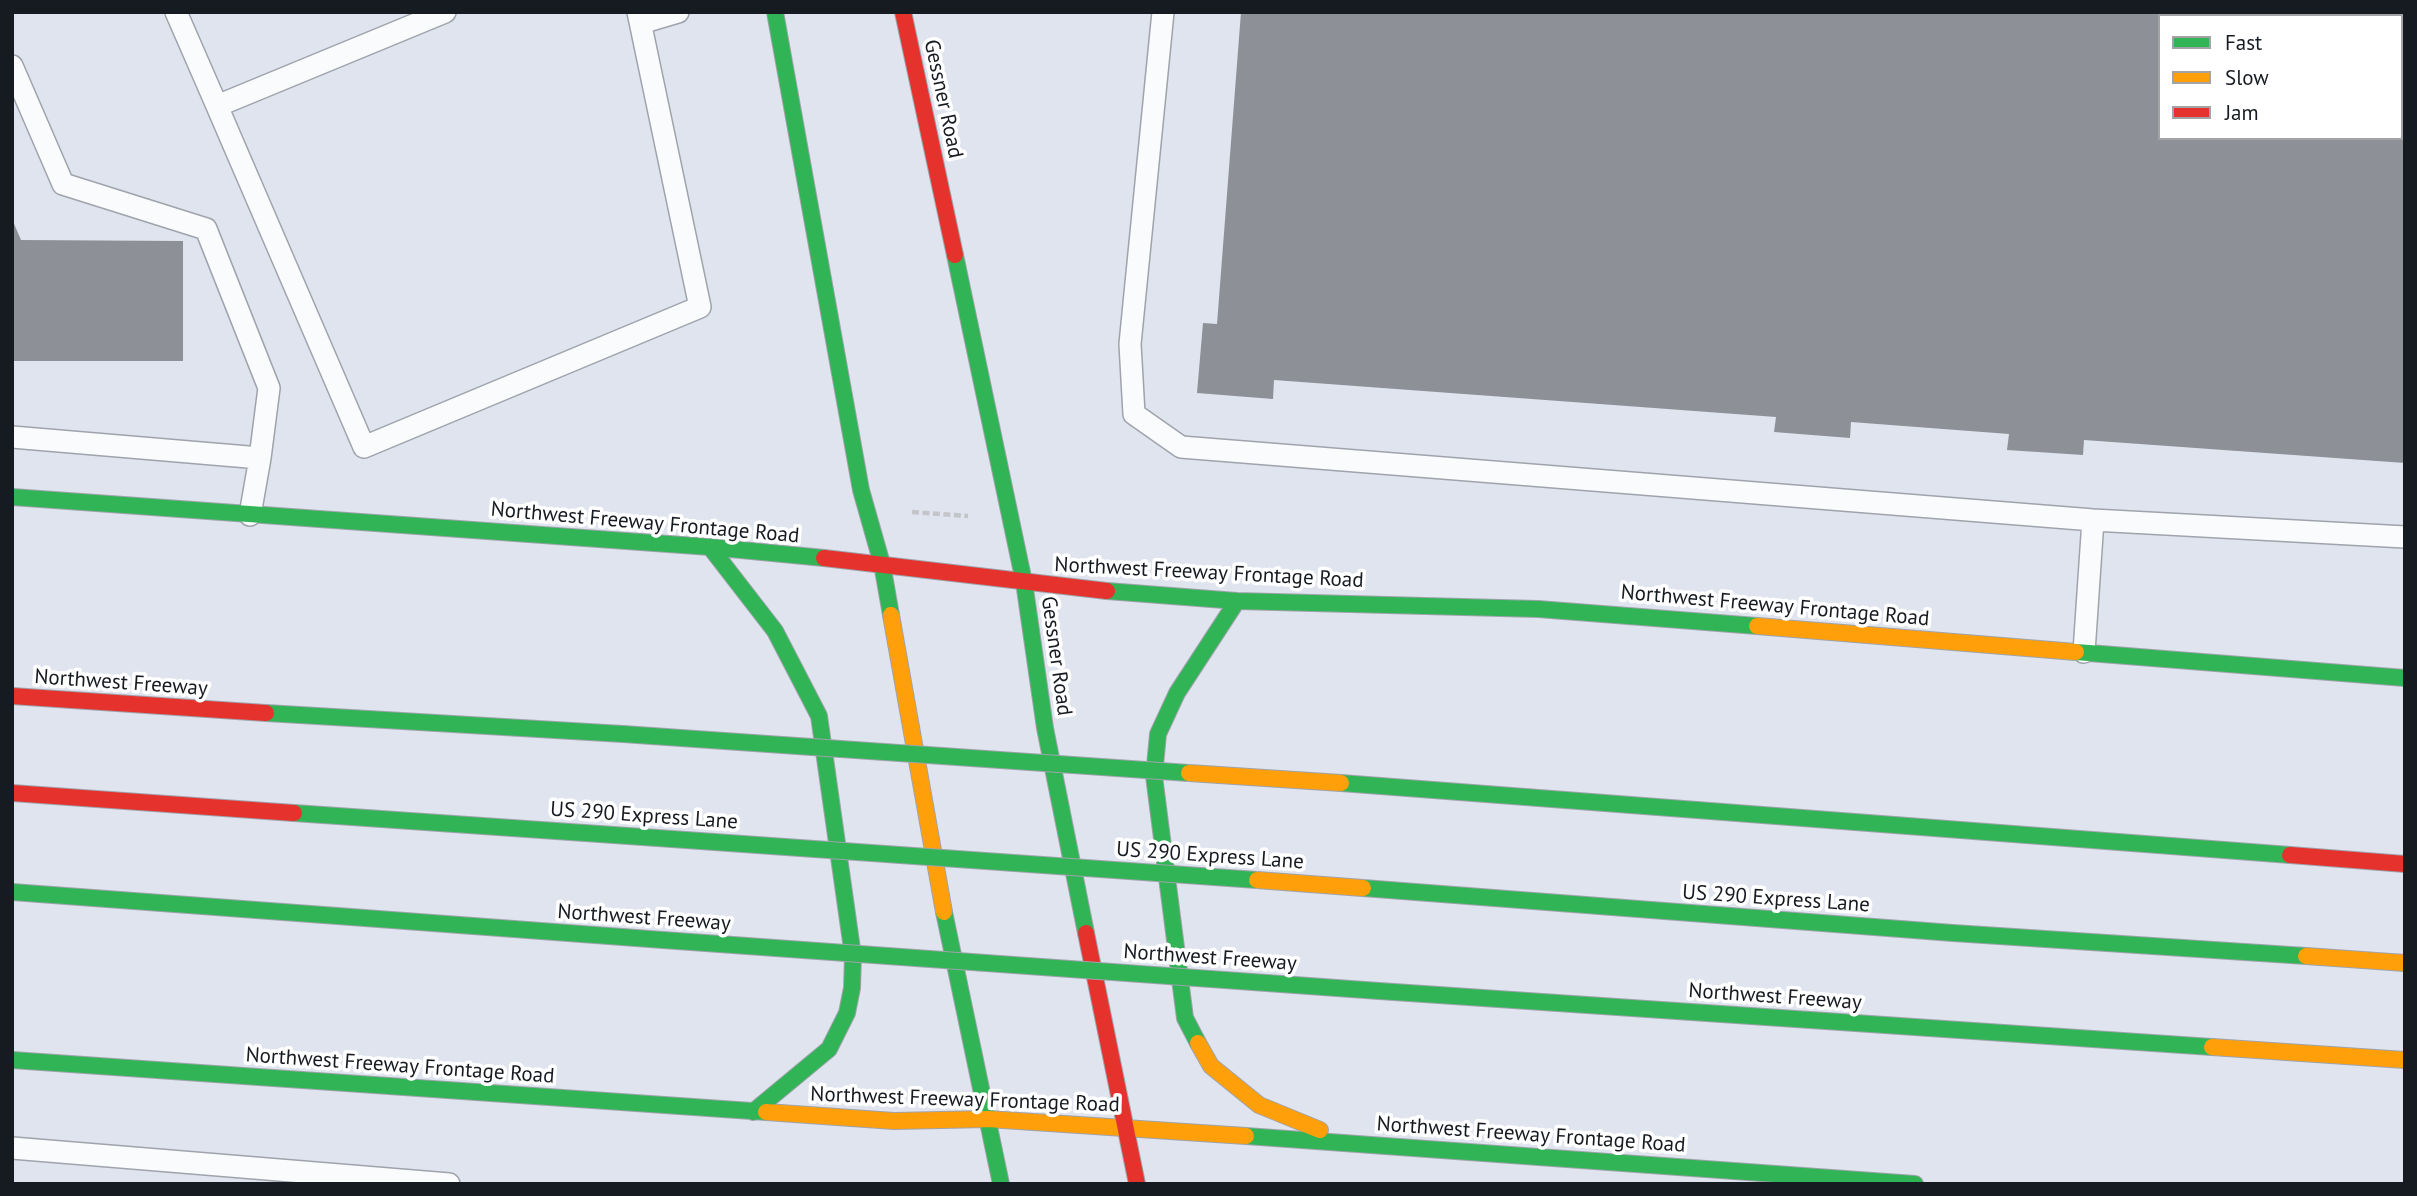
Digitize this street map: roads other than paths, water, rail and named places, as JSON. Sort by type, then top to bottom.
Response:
[{"type":"main road","points":[[775,12],[861,490],[882,564],[942,901],[1001,1184]]},
{"type":"main road","name":"Gessner Road","points":[[903,12],[1024,582],[1045,728],[1137,1184]]},
{"type":"main road","name":"Northwest Freeway Frontage Road","points":[[12,497],[710,547],[882,564],[1024,582],[1237,601],[1538,609],[2405,678]]},
{"type":"main road","points":[[710,547],[775,631],[819,716],[853,956],[852,988],[847,1013],[829,1049],[753,1112]]},
{"type":"main road","points":[[1237,601],[1177,693],[1158,734],[1154,776],[1185,1018],[1211,1066],[1259,1105],[1354,1143]]},
{"type":"main road","name":"Northwest Freeway","points":[[12,696],[1340,783],[2405,864]]},
{"type":"main road","name":"US 290 Express Lane","points":[[12,793],[1363,888],[1953,933],[2405,963]]},
{"type":"main road","name":"Northwest Freeway","points":[[12,892],[663,940],[2405,1060]]},
{"type":"main road","name":"Northwest Freeway Frontage Road","points":[[12,1060],[894,1121],[988,1119],[1127,1128],[1916,1184]]},
{"type":"lane","points":[[176,12],[364,447],[700,307],[640,18],[678,12]]},
{"type":"lane","points":[[218,106],[445,12]]},
{"type":"lane","points":[[1163,12],[1130,344],[1134,414],[1181,447],[2093,520],[2405,537]]},
{"type":"lane","points":[[12,66],[63,184],[206,229],[269,387],[250,515]]},
{"type":"lane","points":[[12,437],[260,458]]},
{"type":"lane","points":[[2084,652],[2093,520]]},
{"type":"lane","points":[[12,1148],[449,1184]]}]
